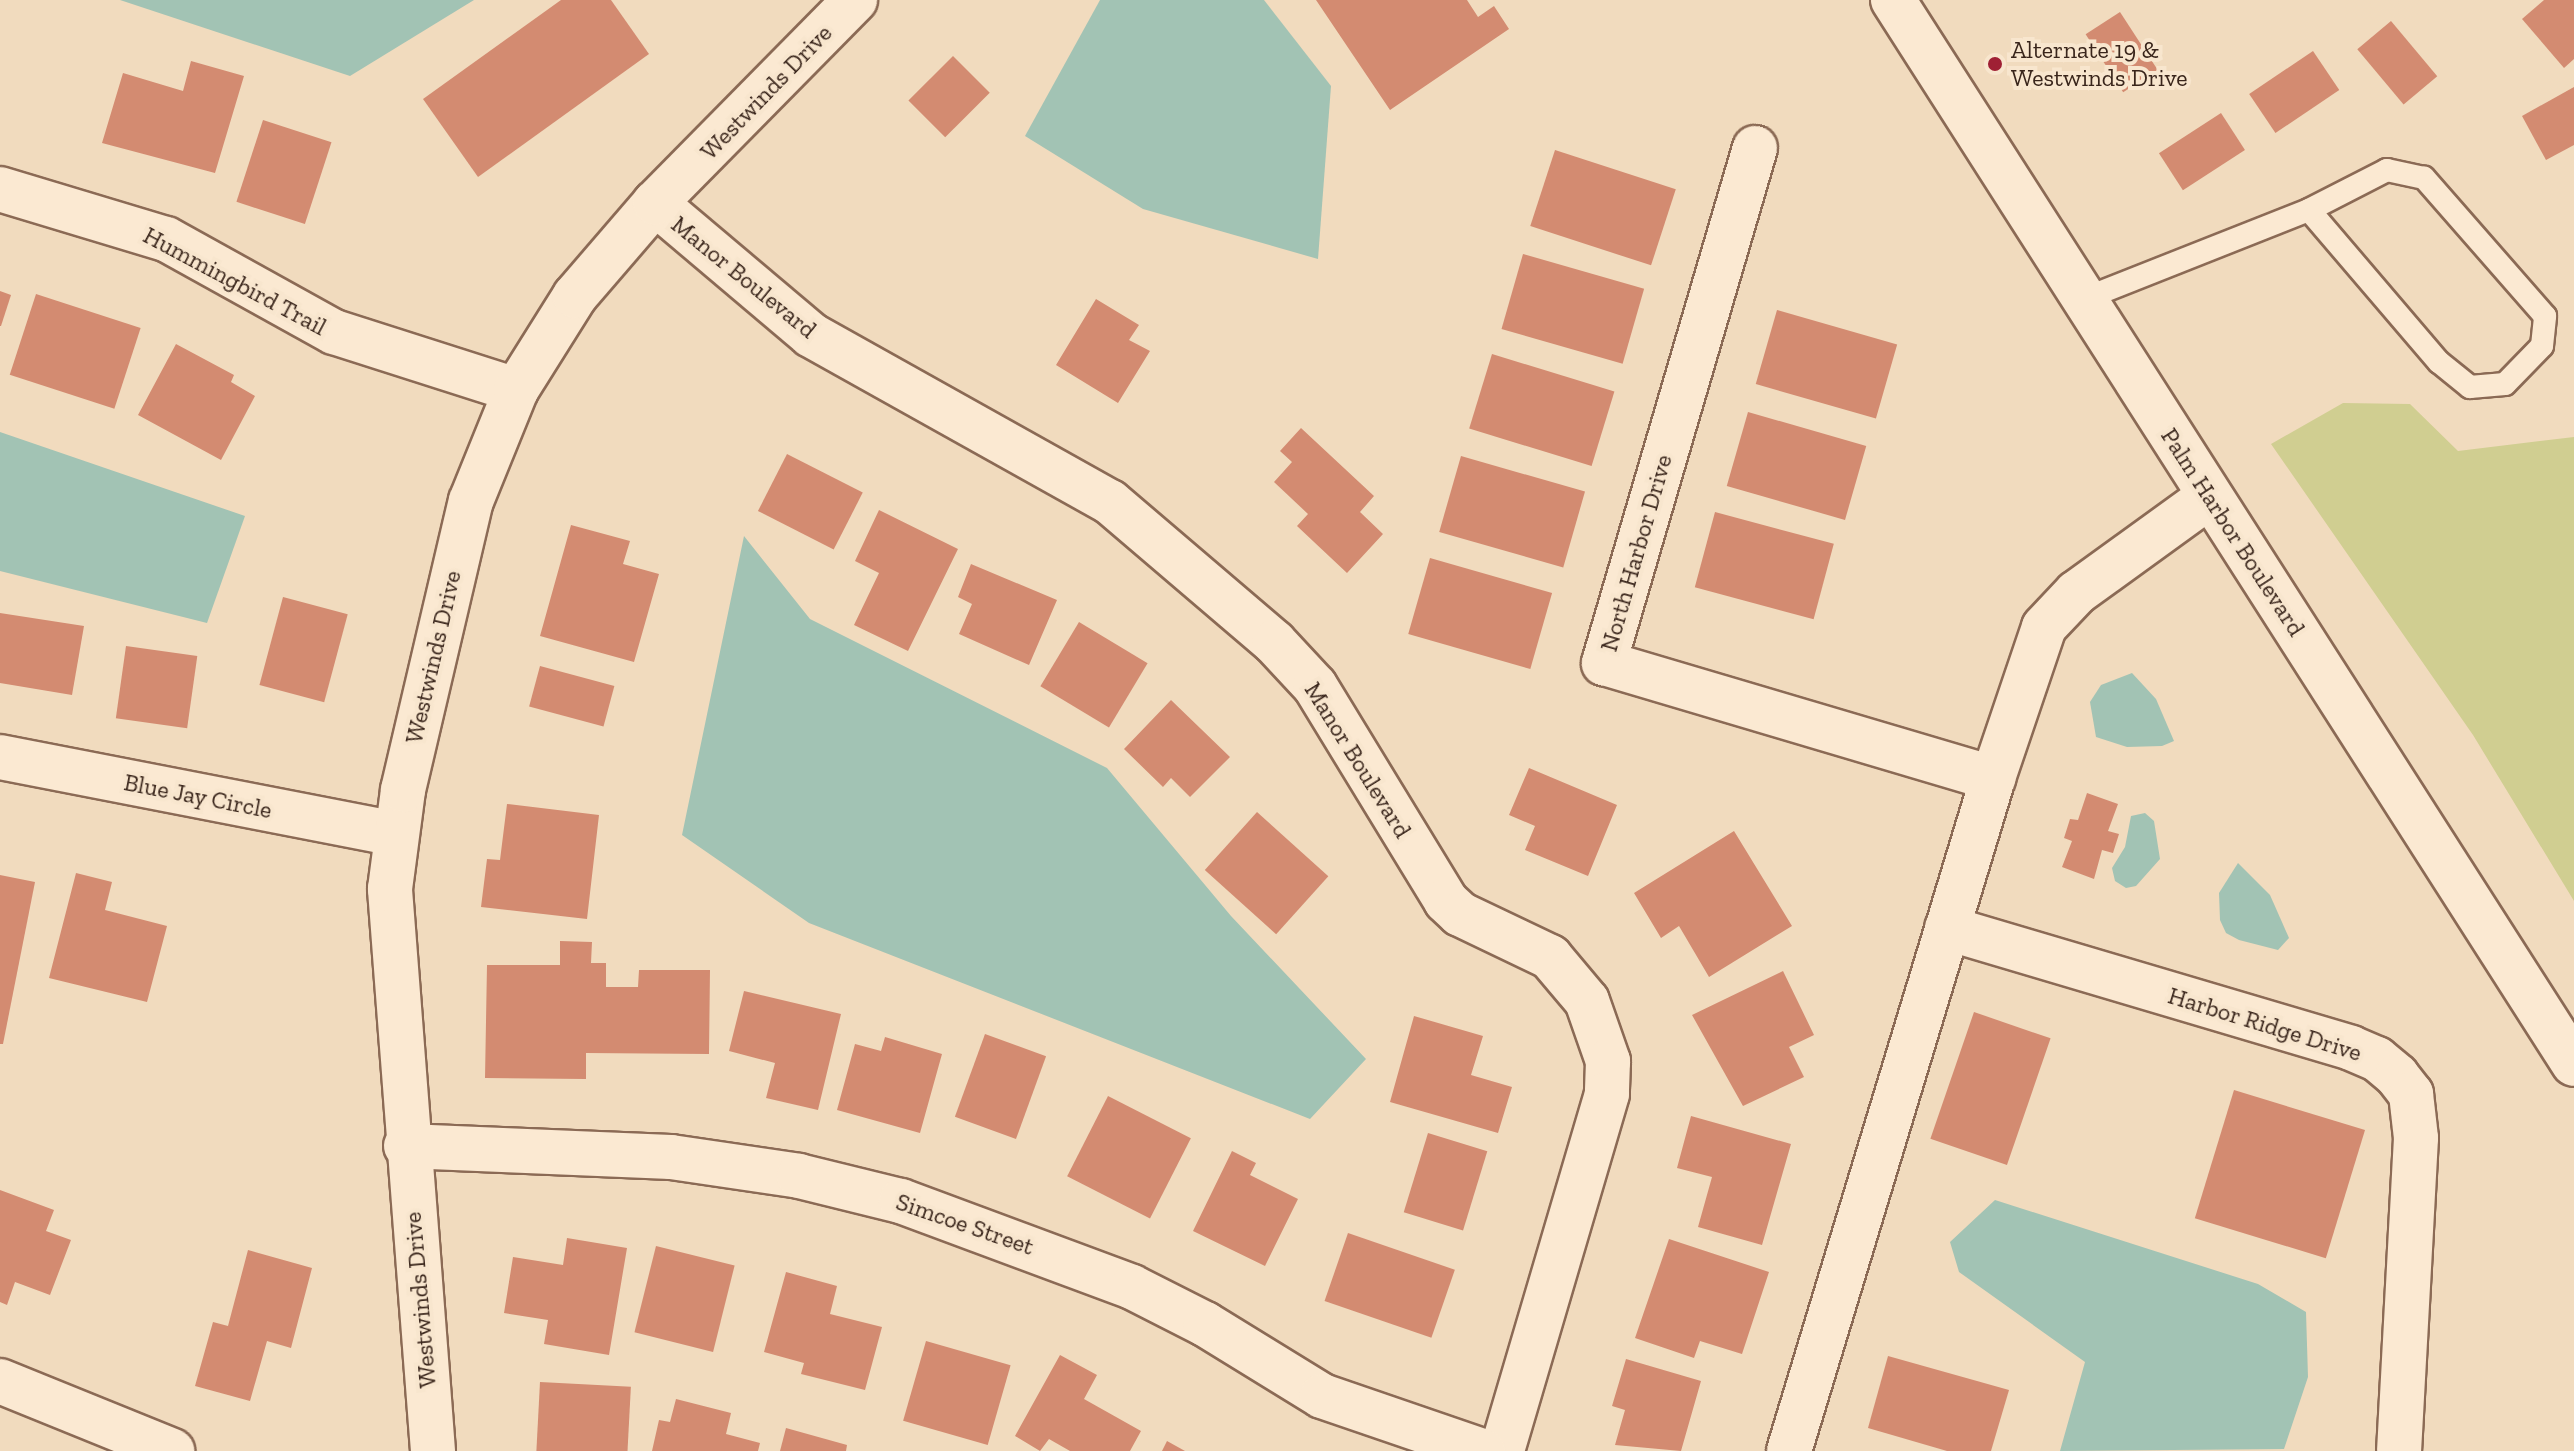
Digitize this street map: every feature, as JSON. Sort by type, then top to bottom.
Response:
[{"type":"street","name":"Westwinds Drive","points":[[433,1451],[390,935],[395,834],[460,538],[483,466],[516,390],[575,296],[655,203],[855,0]]},
{"type":"street","name":"Palm Harbor Boulevard","points":[[1893,0],[2574,1064]]},
{"type":"street","name":"North Harbor Drive","points":[[1755,148],[1604,663],[1993,778]]},
{"type":"street","name":"Hummingbird Trail","points":[[0,189],[166,239],[334,332],[516,390]]},
{"type":"street","name":"Manor Boulevard","points":[[655,203],[811,335],[1110,502],[1274,642],[1315,686],[1446,901],[1460,914],[1550,957],[1587,1001],[1608,1061],[1607,1094],[1502,1451]]},
{"type":"street","points":[[1789,1451],[1993,778],[2052,614],[2210,496]]},
{"type":"street","name":"Blue Jay Circle","points":[[0,757],[395,834]]},
{"type":"street","name":"Harbor Ridge Drive","points":[[1947,928],[2351,1048],[2377,1059],[2397,1076],[2411,1094],[2416,1126],[2399,1451]]},
{"type":"street","name":"Simcoe Street","points":[[406,1146],[671,1157],[768,1170],[901,1201],[1061,1257],[1167,1303],[1322,1396],[1483,1451]]},
{"type":"street","points":[[0,1381],[172,1451]]},
{"type":"lane","points":[[2084,299],[2309,210],[2387,170],[2424,178],[2545,316],[2542,346],[2505,384],[2470,387],[2439,362],[2309,210]]},
{"type":"shaded area","points":[[120,0],[474,0],[350,76]]},
{"type":"shaded area","points":[[1100,0],[1264,0],[1331,86],[1318,259],[1143,209],[1025,136]]},
{"type":"shaded area","points":[[2343,403],[2410,404],[2458,451],[2574,437],[2574,901],[2473,735],[2271,444]]},
{"type":"shaded area","points":[[0,432],[245,516],[207,623],[0,571]]},
{"type":"shaded area","points":[[744,536],[810,619],[1107,768],[1231,916],[1366,1059],[1310,1119],[809,923],[682,835]]},
{"type":"shaded area","points":[[2132,673],[2156,699],[2174,741],[2162,746],[2127,747],[2096,737],[2090,702],[2101,685]]},
{"type":"shaded area","points":[[2145,813],[2154,821],[2160,859],[2136,886],[2126,888],[2115,881],[2112,868],[2125,847],[2131,816]]},
{"type":"shaded area","points":[[2238,863],[2270,895],[2289,938],[2278,950],[2239,940],[2226,933],[2220,920],[2219,893]]},
{"type":"shaded area","points":[[1995,1200],[2258,1284],[2306,1312],[2308,1377],[2284,1449],[2060,1451],[2085,1362],[1959,1272],[1950,1242]]},
{"type":"building","points":[[561,0],[611,0],[649,54],[478,177],[423,99]]},
{"type":"building","points":[[1316,0],[1467,0],[1478,17],[1494,6],[1509,29],[1390,110]]},
{"type":"building","points":[[2544,0],[2574,0],[2574,59],[2564,68],[2522,19]]},
{"type":"building","points":[[2120,12],[2158,70],[2123,92],[2086,34]]},
{"type":"building","points":[[2391,21],[2437,76],[2404,104],[2357,49]]},
{"type":"building","points":[[2313,51],[2339,90],[2275,133],[2249,94]]},
{"type":"building","points":[[953,56],[990,93],[945,137],[908,101]]},
{"type":"building","points":[[191,61],[244,76],[215,173],[102,143],[123,73],[183,91]]},
{"type":"building","points":[[2574,87],[2574,145],[2546,160],[2522,116]]},
{"type":"building","points":[[2221,113],[2245,150],[2183,190],[2159,153]]},
{"type":"building","points":[[263,120],[331,142],[305,224],[236,202]]},
{"type":"building","points":[[1555,150],[1676,189],[1651,265],[1530,226]]},
{"type":"building","points":[[1523,254],[1644,289],[1623,364],[1502,329]]},
{"type":"building","points":[[0,291],[11,295],[1,326],[0,326]]},
{"type":"building","points":[[36,294],[141,328],[114,409],[10,375]]},
{"type":"building","points":[[1096,299],[1139,325],[1129,340],[1150,351],[1118,403],[1056,365]]},
{"type":"building","points":[[1777,310],[1897,344],[1876,418],[1756,384]]},
{"type":"building","points":[[176,344],[234,375],[231,382],[255,396],[221,460],[138,415]]},
{"type":"building","points":[[1492,354],[1614,391],[1592,466],[1469,429]]},
{"type":"building","points":[[1748,412],[1866,446],[1845,520],[1727,486]]},
{"type":"building","points":[[1301,428],[1374,496],[1360,512],[1383,534],[1347,573],[1297,526],[1308,514],[1274,482],[1292,462],[1280,451]]},
{"type":"building","points":[[787,454],[863,493],[834,550],[758,511]]},
{"type":"building","points":[[1461,456],[1585,492],[1563,567],[1439,532]]},
{"type":"building","points":[[879,510],[958,549],[908,651],[854,625],[879,573],[855,561]]},
{"type":"building","points":[[1715,512],[1834,544],[1814,619],[1695,587]]},
{"type":"building","points":[[571,525],[630,541],[623,564],[659,574],[634,662],[540,636]]},
{"type":"building","points":[[1430,558],[1552,593],[1530,669],[1408,634]]},
{"type":"building","points":[[971,564],[1057,600],[1029,665],[959,634],[972,604],[958,597]]},
{"type":"building","points":[[283,597],[348,614],[324,702],[259,685]]},
{"type":"building","points":[[0,613],[84,626],[72,695],[0,683]]},
{"type":"building","points":[[1079,622],[1148,663],[1109,727],[1040,686]]},
{"type":"building","points":[[126,646],[197,656],[187,728],[116,718]]},
{"type":"building","points":[[540,666],[614,686],[604,726],[529,707]]},
{"type":"building","points":[[1171,700],[1230,757],[1190,797],[1171,778],[1163,787],[1124,749]]},
{"type":"building","points":[[1529,768],[1617,805],[1588,876],[1525,850],[1535,826],[1509,815]]},
{"type":"building","points":[[2087,793],[2118,804],[2108,831],[2119,834],[2113,853],[2102,850],[2094,879],[2062,867],[2072,841],[2064,838],[2070,819],[2078,820]]},
{"type":"building","points":[[507,804],[599,815],[587,919],[481,907],[487,859],[500,860]]},
{"type":"building","points":[[1257,812],[1328,876],[1276,934],[1205,870]]},
{"type":"building","points":[[1734,831],[1792,926],[1709,977],[1679,926],[1661,938],[1634,893]]},
{"type":"building","points":[[76,873],[112,882],[105,910],[167,926],[147,1002],[49,978]]},
{"type":"building","points":[[0,875],[35,882],[3,1044],[0,1044]]},
{"type":"building","points":[[560,941],[592,942],[591,963],[606,963],[606,987],[638,987],[639,970],[710,970],[709,1054],[586,1053],[586,1079],[485,1078],[487,965],[560,965]]},
{"type":"building","points":[[1783,971],[1814,1035],[1789,1047],[1804,1077],[1743,1106],[1692,1015]]},
{"type":"building","points":[[744,991],[841,1014],[818,1110],[766,1098],[775,1063],[729,1051]]},
{"type":"building","points":[[1974,1012],[2051,1038],[2007,1165],[1930,1139]]},
{"type":"building","points":[[1414,1016],[1483,1036],[1471,1075],[1512,1087],[1498,1133],[1390,1102]]},
{"type":"building","points":[[985,1034],[1046,1056],[1016,1139],[955,1117]]},
{"type":"building","points":[[885,1037],[942,1054],[920,1133],[837,1110],[855,1044],[881,1051]]},
{"type":"building","points":[[2234,1090],[2365,1130],[2326,1258],[2195,1218]]},
{"type":"building","points":[[1108,1096],[1191,1138],[1150,1218],[1067,1176]]},
{"type":"building","points":[[1691,1116],[1791,1144],[1762,1245],[1698,1227],[1712,1177],[1677,1168]]},
{"type":"building","points":[[1428,1133],[1487,1151],[1463,1231],[1404,1212]]},
{"type":"building","points":[[1232,1151],[1256,1163],[1250,1175],[1298,1199],[1265,1266],[1193,1231]]},
{"type":"building","points":[[0,1190],[54,1210],[46,1231],[71,1240],[50,1295],[15,1282],[7,1305],[0,1302]]},
{"type":"building","points":[[1348,1233],[1455,1270],[1431,1338],[1325,1301]]},
{"type":"building","points":[[567,1238],[627,1248],[609,1355],[544,1344],[548,1320],[504,1313],[513,1257],[563,1265]]},
{"type":"building","points":[[1669,1239],[1769,1272],[1742,1354],[1700,1341],[1694,1358],[1635,1338]]},
{"type":"building","points":[[656,1246],[735,1266],[713,1352],[634,1332]]},
{"type":"building","points":[[248,1250],[312,1268],[291,1348],[267,1341],[250,1401],[195,1386],[213,1322],[228,1326]]},
{"type":"building","points":[[786,1272],[837,1286],[830,1314],[882,1327],[865,1390],[801,1374],[804,1363],[764,1352]]},
{"type":"building","points":[[926,1341],[1011,1365],[988,1445],[903,1421]]},
{"type":"building","points":[[1060,1355],[1097,1375],[1084,1399],[1141,1431],[1130,1451],[1070,1451],[1049,1439],[1040,1451],[1015,1436]]},
{"type":"building","points":[[1888,1356],[2009,1390],[1991,1451],[1947,1451],[1868,1428]]},
{"type":"building","points":[[1626,1359],[1701,1381],[1681,1451],[1615,1445],[1625,1410],[1612,1406]]},
{"type":"building","points":[[540,1382],[631,1387],[628,1451],[536,1451]]},
{"type":"building","points":[[676,1399],[731,1413],[726,1434],[760,1443],[758,1451],[652,1451],[659,1420],[670,1422]]},
{"type":"building","points":[[786,1428],[847,1445],[846,1451],[780,1451]]},
{"type":"building","points":[[1167,1441],[1185,1451],[1162,1451]]},
{"type":"place","name":"Alternate 19 & Westwinds Drive","points":[[1995,64]]}]
